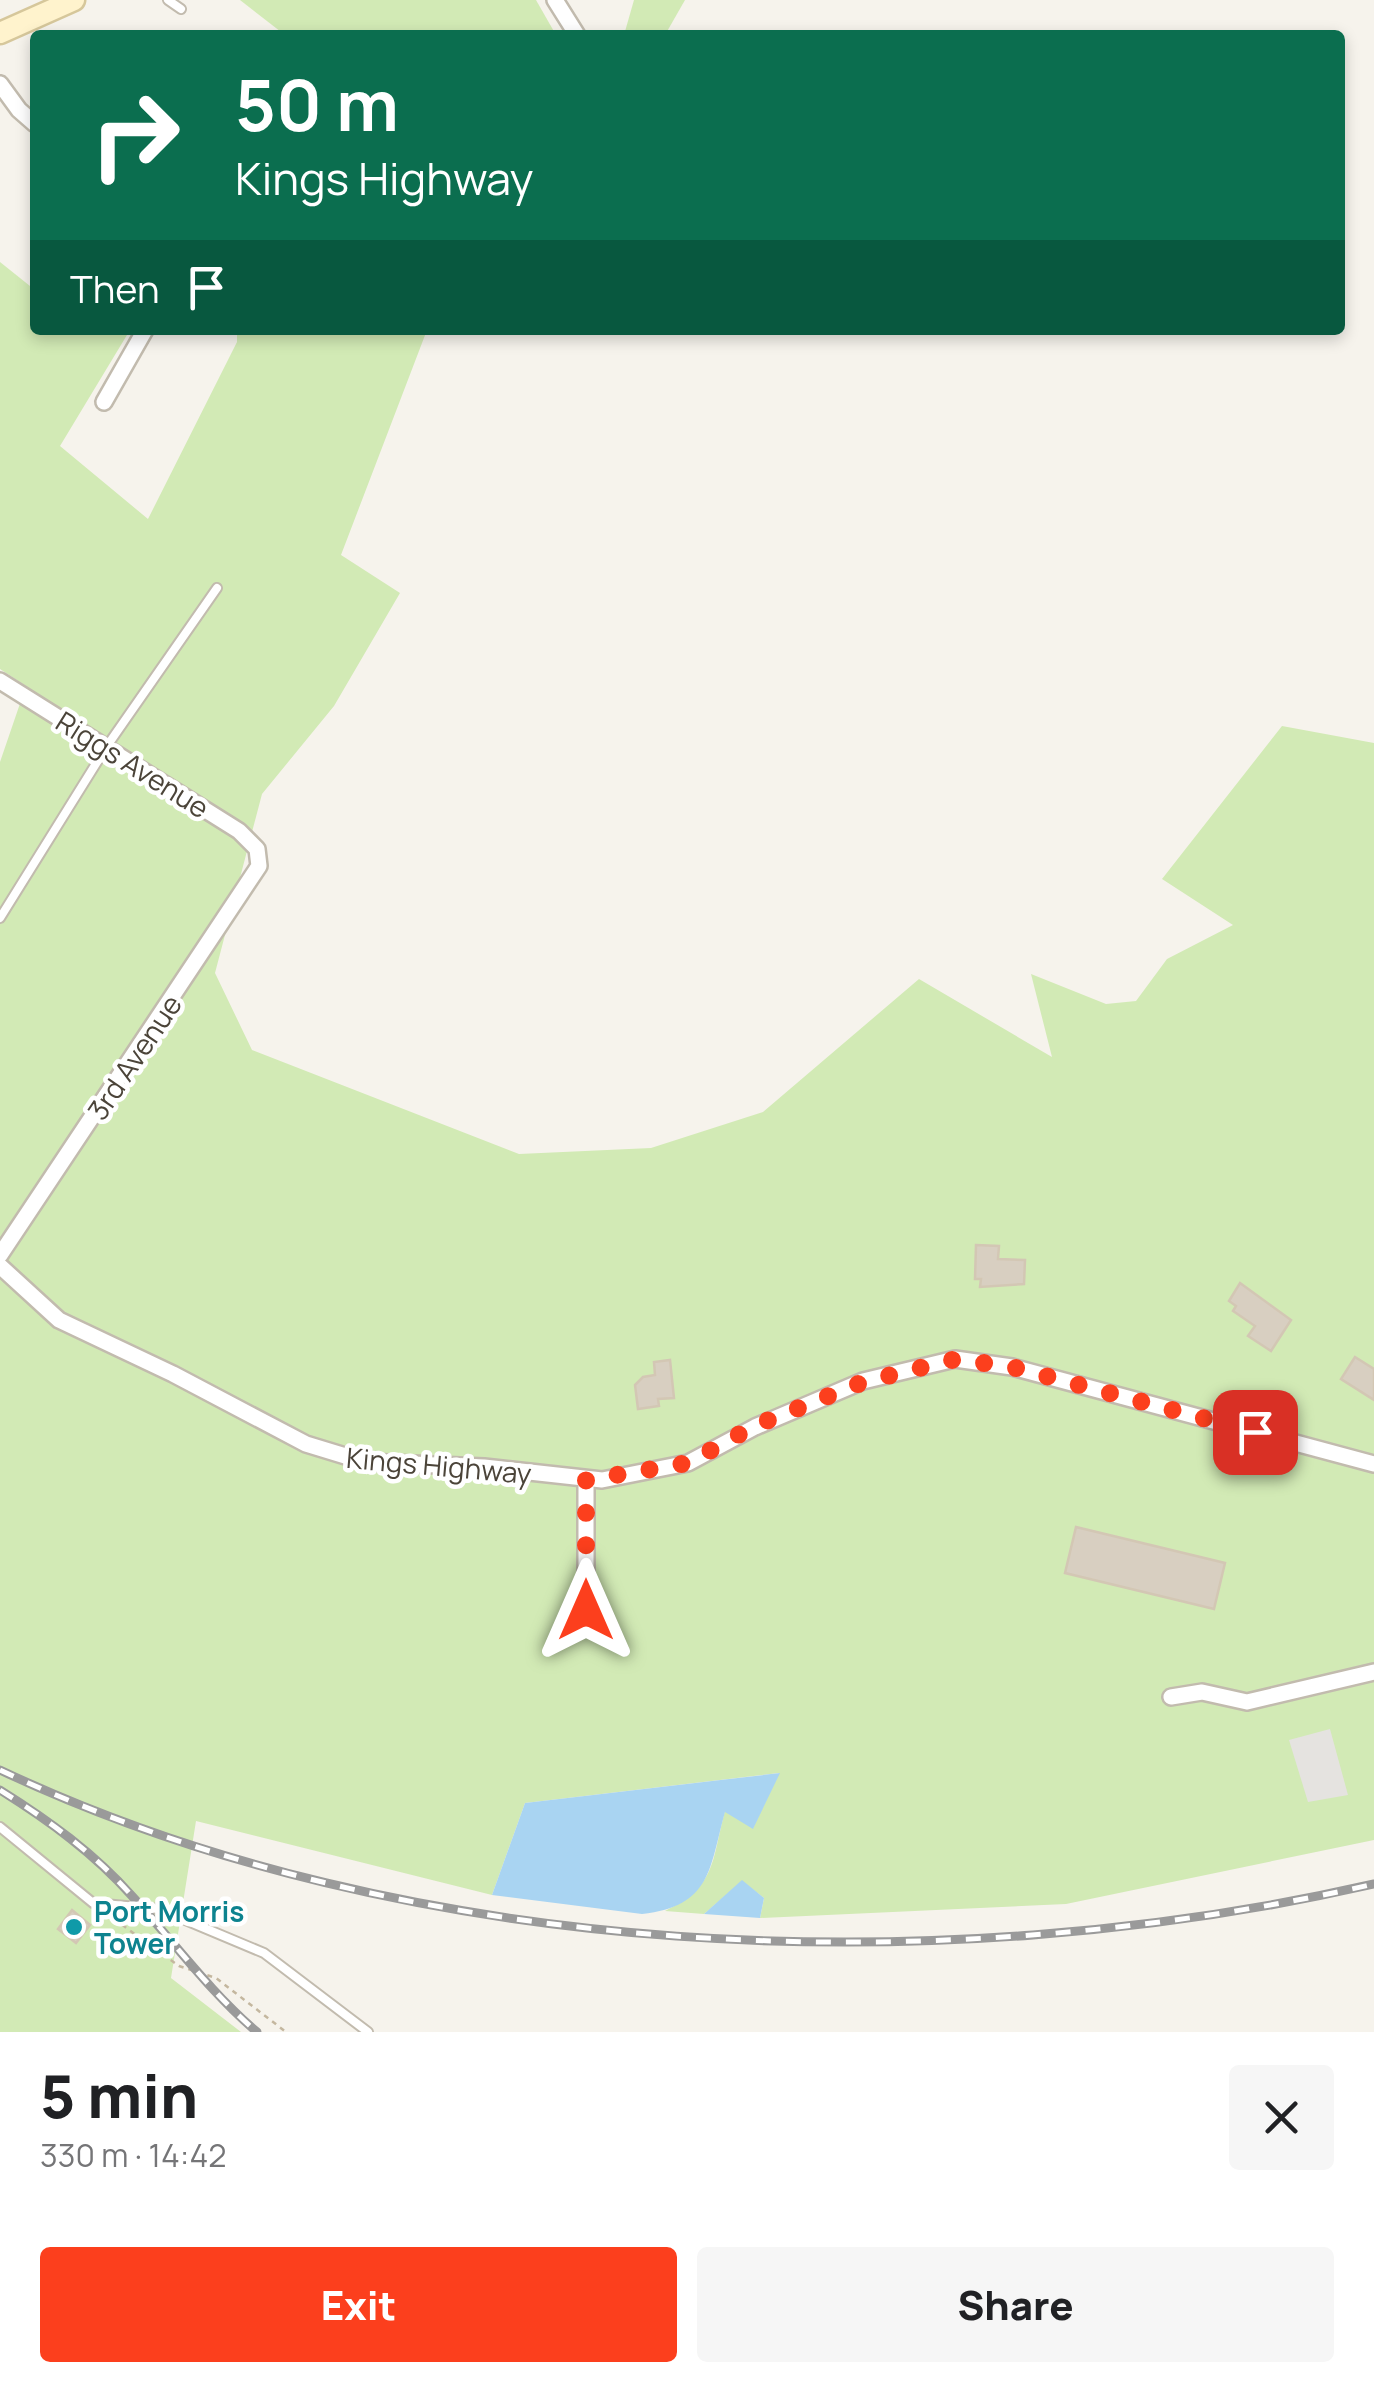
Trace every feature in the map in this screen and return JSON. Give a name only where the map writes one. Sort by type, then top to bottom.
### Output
[{"type":"main road","points":[[0,33],[74,0]]},
{"type":"street","points":[[554,0],[575,30]]},
{"type":"street","points":[[0,84],[30,120]]},
{"type":"street","points":[[104,402],[142,335]]},
{"type":"street","name":"Riggs Avenue","points":[[0,680],[239,831],[257,849],[258,856]]},
{"type":"street","name":"3rd Avenue","points":[[0,1255],[198,962],[259,866],[258,856]]},
{"type":"street","name":"Kings Highway","points":[[0,1266],[59,1320],[333,1455],[365,1462],[484,1467],[586,1480],[688,1463],[754,1426],[863,1382],[956,1359],[1012,1367],[1374,1464]]},
{"type":"street","points":[[586,1480],[586,1610]]},
{"type":"street","points":[[1171,1697],[1202,1692],[1247,1702],[1374,1672]]},
{"type":"lane","points":[[168,0],[182,9]]},
{"type":"lane","points":[[0,918],[107,746],[216,588]]},
{"type":"lane","points":[[0,1826],[93,1903],[159,1909],[264,1953],[368,2032]]},
{"type":"path","points":[[93,1903],[179,1966],[216,1978],[286,2032]]},
{"type":"green space","points":[[240,0],[536,0],[553,30],[279,30]]},
{"type":"green space","points":[[634,0],[685,0],[668,30],[625,30]]},
{"type":"green space","points":[[0,262],[30,286],[30,335],[127,335],[60,446],[148,519],[237,342],[237,335],[425,335],[341,555],[400,593],[334,706],[262,794],[215,973],[252,1050],[519,1154],[651,1148],[763,1112],[919,979],[1052,1057],[1031,974],[1106,1004],[1136,1001],[1167,959],[1233,925],[1162,879],[1282,726],[1374,743],[1374,1840],[1066,1904],[760,1918],[764,1898],[742,1881],[704,1914],[665,1911],[703,1882],[714,1859],[725,1811],[753,1828],[779,1773],[525,1803],[492,1895],[196,1821],[171,1978],[241,2032],[0,2032],[0,762],[26,686],[0,669]]},
{"type":"shaded area","points":[[1330,1729],[1348,1795],[1308,1802],[1289,1740]]},
{"type":"water","points":[[780,1773],[753,1829],[725,1812],[704,1881],[682,1903],[642,1914],[492,1895],[525,1803]]},
{"type":"water","points":[[742,1880],[764,1898],[760,1918],[704,1914]]},
{"type":"building","points":[[976,1245],[999,1246],[998,1259],[1025,1260],[1024,1284],[980,1287],[981,1279],[975,1279]]},
{"type":"building","points":[[1240,1283],[1291,1320],[1271,1351],[1248,1336],[1255,1326],[1233,1311],[1236,1306],[1229,1301]]},
{"type":"building","points":[[1355,1357],[1374,1369],[1374,1400],[1341,1379]]},
{"type":"building","points":[[670,1360],[674,1398],[658,1399],[659,1406],[638,1409],[635,1385],[643,1377],[655,1375],[654,1362]]},
{"type":"building","points":[[1076,1527],[1225,1563],[1214,1609],[1065,1573]]},
{"type":"building","name":"Port Morris Tower","points":[[72,1910],[90,1925],[76,1943],[58,1929]]},
{"type":"railway","points":[[0,1770],[158,1834],[325,1883],[499,1917],[676,1936],[855,1942],[1033,1935],[1207,1915],[1374,1884]]},
{"type":"railway","points":[[0,1790],[53,1825],[102,1866],[207,1983],[257,2032]]},
{"type":"place","name":"Port Morris Tower","points":[[74,1927]]},
{"type":"route","points":[[586,1610],[586,1480],[688,1463],[754,1426],[836,1392],[931,1363],[956,1359],[1012,1367],[1255,1432]]}]
